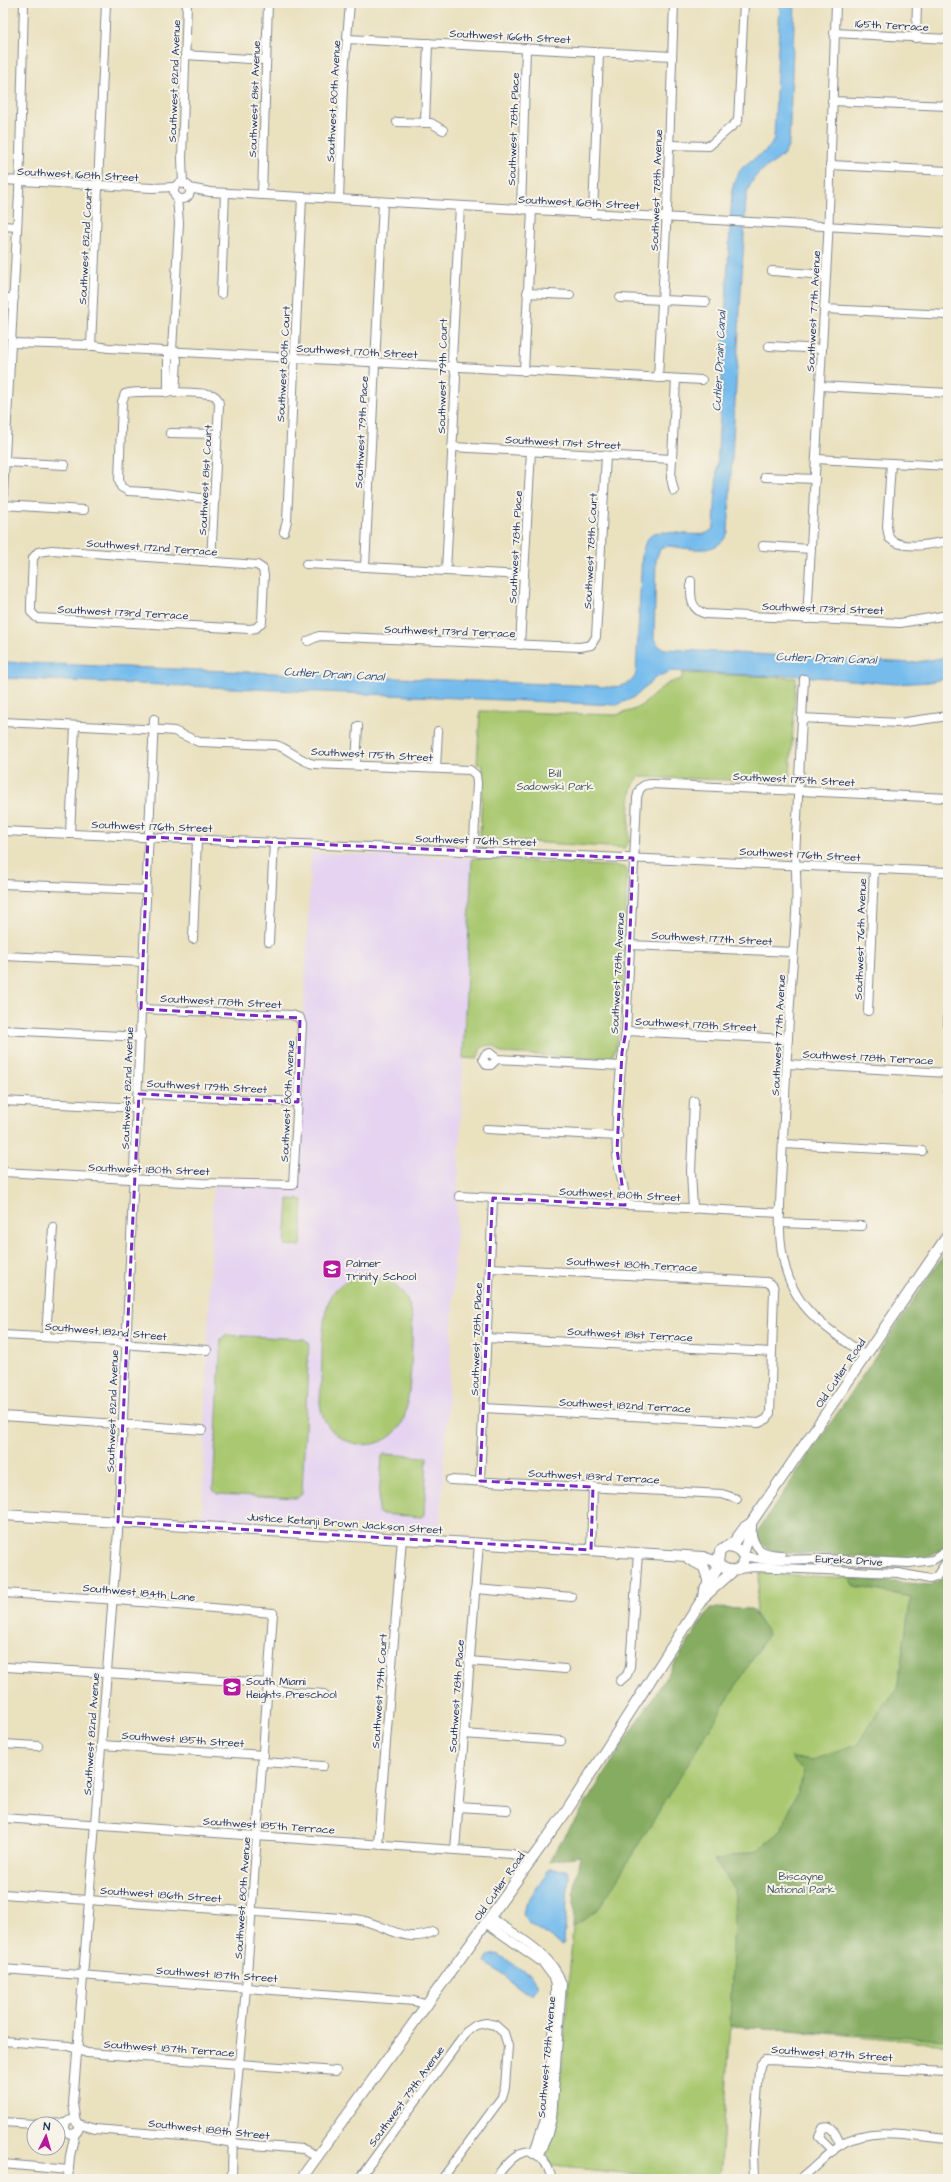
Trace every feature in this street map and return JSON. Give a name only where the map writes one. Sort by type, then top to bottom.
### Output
[{"type":"main road","name":"Old Cutler Road","points":[[743,1555],[751,1527],[948,1236]]},
{"type":"main road","name":"Justice Ketanji Brown Jackson Street","points":[[3,1515],[703,1557],[718,1562]]},
{"type":"main road","name":"Old Cutler Road","points":[[724,1548],[736,1540],[745,1527],[751,1527]]},
{"type":"main road","points":[[734,1547],[743,1555],[743,1562],[736,1570],[725,1569],[718,1562],[718,1554],[724,1548],[734,1547]]},
{"type":"main road","name":"Justice Ketanji Brown Jackson Street","points":[[686,1556],[724,1548]]},
{"type":"main road","points":[[686,1556],[704,1567],[709,1583]]},
{"type":"main road","name":"Old Cutler Road","points":[[703,1598],[704,1590],[716,1571],[718,1562]]},
{"type":"main road","name":"Old Cutler Road","points":[[301,2179],[489,1921],[593,1772],[703,1598],[736,1570]]},
{"type":"street","points":[[3,495],[19,181],[24,3]]},
{"type":"street","name":"Southwest 82nd Court","points":[[91,346],[106,3]]},
{"type":"street","name":"Southwest 82nd Avenue","points":[[171,393],[168,358],[172,351],[181,191],[187,3]]},
{"type":"street","name":"Southwest 81st Avenue","points":[[262,195],[268,3]]},
{"type":"street","name":"Southwest 80th Avenue","points":[[339,199],[350,3]]},
{"type":"street","name":"Southwest 78th Avenue","points":[[658,378],[674,3]]},
{"type":"street","points":[[669,145],[709,146],[735,125],[739,119],[744,3]]},
{"type":"street","name":"Southwest 77th Avenue","points":[[808,619],[826,274],[836,3]]},
{"type":"street","points":[[916,38],[917,3]]},
{"type":"street","name":"165th Terrace","points":[[834,33],[948,39]]},
{"type":"street","name":"Southwest 166th Street","points":[[347,38],[672,56]]},
{"type":"street","points":[[425,123],[428,43]]},
{"type":"street","name":"Southwest 78th Place","points":[[521,210],[526,48]]},
{"type":"street","points":[[593,214],[598,113],[599,53]]},
{"type":"street","points":[[185,55],[266,60]]},
{"type":"street","points":[[832,101],[948,106]]},
{"type":"street","points":[[397,122],[431,123],[444,130]]},
{"type":"street","points":[[830,165],[948,171]]},
{"type":"street","name":"Southwest 168th Street","points":[[3,180],[948,234]]},
{"type":"street","points":[[221,294],[225,193]]},
{"type":"street","name":"Southwest 80th Court","points":[[284,532],[286,521],[302,197]]},
{"type":"street","name":"Southwest 79th Place","points":[[365,567],[383,202]]},
{"type":"street","name":"Southwest 79th Court","points":[[446,571],[456,377],[452,359],[460,206]]},
{"type":"street","points":[[524,371],[532,210]]},
{"type":"street","points":[[3,226],[17,227]]},
{"type":"street","points":[[772,271],[826,274]]},
{"type":"street","points":[[527,293],[570,295]]},
{"type":"street","points":[[3,298],[14,298]]},
{"type":"street","points":[[620,298],[706,302]]},
{"type":"street","points":[[824,309],[948,315]]},
{"type":"street","name":"Southwest 170th Street","points":[[11,343],[91,346],[103,348],[294,359],[702,380]]},
{"type":"street","points":[[769,346],[822,349]]},
{"type":"street","points":[[674,491],[671,478],[676,379]]},
{"type":"street","points":[[820,386],[948,393]]},
{"type":"street","points":[[171,393],[134,391],[125,394],[122,399],[119,480],[121,487],[128,491],[163,493],[214,500]]},
{"type":"street","name":"Southwest 81st Court","points":[[171,393],[207,394],[217,398],[219,405],[211,562]]},
{"type":"street","points":[[170,432],[218,434]]},
{"type":"street","name":"Southwest 171st Street","points":[[452,447],[672,459]]},
{"type":"street","name":"Southwest 78th Place","points":[[520,645],[531,451]]},
{"type":"street","name":"Southwest 78th Court","points":[[591,645],[596,637],[606,456]]},
{"type":"street","points":[[816,459],[948,466]]},
{"type":"street","points":[[4,462],[65,465]]},
{"type":"street","points":[[891,463],[887,531],[889,538],[894,542],[911,544],[948,541]]},
{"type":"street","points":[[765,477],[815,479]]},
{"type":"street","points":[[3,505],[84,510]]},
{"type":"street","points":[[763,546],[811,549]]},
{"type":"street","name":"Southwest 172nd Terrace","points":[[34,616],[30,604],[33,558],[38,552],[52,550],[254,564],[263,569],[264,576],[262,619],[258,626]]},
{"type":"street","points":[[306,564],[524,575]]},
{"type":"street","name":"Southwest 173rd Street","points":[[691,581],[692,604],[697,610],[711,614],[900,622],[948,615]]},
{"type":"street","name":"Southwest 173rd Terrace","points":[[34,616],[45,620],[250,629],[258,626]]},
{"type":"street","name":"Southwest 173rd Terrace","points":[[308,641],[319,636],[580,647],[591,645]]},
{"type":"street","name":"Southwest 77th Avenue","points":[[804,680],[798,790],[793,952],[786,1064],[780,1240],[783,1261],[790,1283],[797,1296],[814,1318],[866,1357]]},
{"type":"street","points":[[802,718],[899,723],[948,716]]},
{"type":"street","name":"Southwest 82nd Avenue","points":[[68,2179],[70,2127],[118,1522],[139,1094],[142,962],[154,719]]},
{"type":"street","name":"Southwest 175th Street","points":[[3,722],[174,731],[199,742],[276,745],[308,762],[466,770],[475,773],[477,783],[474,841],[470,851]]},
{"type":"street","points":[[70,834],[75,726]]},
{"type":"street","points":[[356,765],[358,726]]},
{"type":"street","points":[[436,768],[438,730]]},
{"type":"street","name":"Southwest 175th Street","points":[[640,788],[644,785],[652,784],[948,798]]},
{"type":"street","name":"Southwest 78th Avenue","points":[[625,1205],[625,1190],[617,1156],[621,1066],[626,1031],[637,798],[640,788]]},
{"type":"street","name":"Southwest 176th Street","points":[[3,831],[948,872]]},
{"type":"street","points":[[193,939],[197,839]]},
{"type":"street","points":[[269,942],[274,842]]},
{"type":"street","name":"Southwest 76th Avenue","points":[[868,1011],[874,869]]},
{"type":"street","points":[[3,884],[145,890]]},
{"type":"street","name":"Southwest 177th Street","points":[[630,945],[793,952]]},
{"type":"street","points":[[3,956],[142,962]]},
{"type":"street","points":[[948,999],[948,1045]]},
{"type":"street","name":"Southwest 178th Street","points":[[141,1009],[292,1015],[300,1018]]},
{"type":"street","name":"Southwest 80th Avenue","points":[[293,1184],[302,1025],[300,1018]]},
{"type":"street","points":[[3,1030],[141,1037]]},
{"type":"street","name":"Southwest 178th Street","points":[[626,1031],[788,1039]]},
{"type":"street","points":[[497,1059],[621,1066]]},
{"type":"street","name":"Southwest 178th Terrace","points":[[786,1064],[948,1073]]},
{"type":"street","name":"Southwest 179th Street","points":[[139,1094],[298,1102]]},
{"type":"street","points":[[3,1101],[138,1108]]},
{"type":"street","points":[[693,1209],[691,1171],[694,1101]]},
{"type":"street","points":[[486,1129],[618,1136]]},
{"type":"street","points":[[783,1144],[922,1151]]},
{"type":"street","name":"Southwest 180th Street","points":[[3,1172],[134,1179],[293,1184]]},
{"type":"street","name":"Southwest 180th Street","points":[[459,1196],[780,1213]]},
{"type":"street","name":"Southwest 78th Place","points":[[480,1481],[493,1198]]},
{"type":"street","points":[[780,1223],[862,1226]]},
{"type":"street","points":[[46,1338],[53,1227]]},
{"type":"street","name":"Southwest 180th Terrace","points":[[490,1268],[764,1282],[773,1286],[772,1352]]},
{"type":"street","name":"Southwest 182nd Street","points":[[3,1335],[207,1350]]},
{"type":"street","name":"Southwest 181st Terrace","points":[[486,1338],[772,1352]]},
{"type":"street","name":"Southwest 182nd Terrace","points":[[484,1408],[755,1423],[765,1421],[770,1413],[772,1352]]},
{"type":"street","points":[[3,1416],[202,1430]]},
{"type":"street","name":"Southwest 183rd Terrace","points":[[450,1480],[722,1494],[737,1499]]},
{"type":"street","points":[[591,1550],[593,1487]]},
{"type":"street","points":[[751,1527],[756,1547],[765,1554],[823,1559]]},
{"type":"street","name":"Southwest 79th Court","points":[[378,1844],[402,1538]]},
{"type":"street","name":"Southwest 78th Place","points":[[455,1850],[479,1543]]},
{"type":"street","name":"Eureka Drive","points":[[743,1555],[768,1560],[823,1559],[908,1563],[935,1559],[948,1550]]},
{"type":"street","points":[[620,1682],[627,1675],[630,1667],[638,1553]]},
{"type":"street","points":[[935,1559],[942,1568]]},
{"type":"street","name":"Eureka Drive","points":[[736,1570],[754,1567],[890,1573],[930,1579],[936,1577],[948,1560]]},
{"type":"street","points":[[475,1589],[572,1597]]},
{"type":"street","name":"Southwest 184th Lane","points":[[3,1593],[273,1613]]},
{"type":"street","name":"Southwest 80th Avenue","points":[[233,2143],[252,1912],[273,1613]]},
{"type":"street","points":[[469,1661],[565,1669]]},
{"type":"street","points":[[6,1667],[107,1673],[268,1686],[324,1694]]},
{"type":"street","points":[[464,1734],[561,1741]]},
{"type":"street","points":[[3,1744],[38,1746]]},
{"type":"street","name":"Southwest 185th Street","points":[[101,1745],[263,1758],[323,1766]]},
{"type":"street","points":[[458,1807],[507,1810]]},
{"type":"street","name":"Southwest 185th Terrace","points":[[3,1818],[516,1854],[531,1861]]},
{"type":"street","name":"Southwest 186th Street","points":[[3,1894],[363,1920],[414,1938],[422,1937],[433,1932]]},
{"type":"street","name":"Southwest 78th Avenue","points":[[489,1921],[549,1960],[555,1967],[559,1985],[552,2118],[547,2137],[536,2155]]},
{"type":"street","name":"Southwest 187th Street","points":[[3,1969],[414,2001],[428,2006]]},
{"type":"street","name":"Southwest 79th Avenue","points":[[359,2179],[471,2027],[481,2023],[493,2024],[502,2030],[508,2040],[506,2086],[503,2096],[442,2179]]},
{"type":"street","name":"Southwest 187th Terrace","points":[[3,2041],[69,2046],[95,2054],[336,2071]]},
{"type":"street","name":"Southwest 187th Street","points":[[754,2179],[753,2153],[759,2067],[763,2061],[775,2059],[862,2068],[948,2072]]},
{"type":"street","points":[[3,2122],[26,2123]]},
{"type":"street","name":"Southwest 188th Street","points":[[70,2127],[195,2137],[233,2143],[303,2149],[318,2156]]},
{"type":"street","points":[[833,2151],[819,2137],[823,2128],[827,2127],[832,2129],[841,2145]]},
{"type":"street","points":[[800,2179],[841,2145],[857,2137],[875,2134],[948,2139]]},
{"type":"street","points":[[232,2179],[233,2143]]},
{"type":"street","points":[[494,2179],[506,2163],[515,2155],[522,2153],[536,2155],[546,2165],[552,2179]]},
{"type":"street","points":[[3,2164],[69,2170]]},
{"type":"highlighted area","points":[[148,837],[633,858],[626,1032],[622,1052],[617,1150],[625,1205],[493,1198],[492,1207],[480,1481],[593,1487],[591,1550],[118,1522],[139,1094],[298,1102],[300,1018],[141,1009]]},
{"type":"shaded area","name":"Palmer Trinity School","points":[[311,853],[472,858],[451,1349],[440,1529],[202,1517],[213,1186],[296,1188]]},
{"type":"green space","name":"Bill Sadowski Park","points":[[682,673],[796,678],[790,777],[786,782],[640,777],[636,781],[633,788],[630,807],[629,843],[624,848],[480,839],[483,765],[477,764],[480,711],[616,715],[642,705],[670,682],[682,679]]},
{"type":"green space","points":[[472,858],[625,867],[627,870],[622,1001],[615,1048],[610,1059],[501,1053],[495,1046],[488,1045],[481,1048],[477,1059],[463,1058]]},
{"type":"green space","points":[[288,1199],[303,1200],[301,1246],[285,1245]]},
{"type":"green space","points":[[948,1249],[948,1544],[939,1552],[930,1556],[908,1560],[779,1552],[766,1547],[758,1538],[759,1529]]},
{"type":"green space","points":[[372,1276],[392,1283],[405,1297],[411,1310],[412,1351],[407,1404],[401,1425],[390,1436],[378,1443],[365,1445],[352,1443],[339,1437],[330,1428],[323,1416],[320,1401],[322,1348],[326,1310],[330,1298],[336,1289],[345,1282],[356,1277]]},
{"type":"green space","points":[[225,1335],[305,1339],[309,1343],[302,1494],[297,1498],[217,1494],[213,1489],[221,1339]]},
{"type":"green space","points":[[384,1454],[427,1457],[424,1515],[421,1517],[380,1514],[378,1512],[382,1456]]},
{"type":"green space","name":"Biscayne National Park","points":[[760,1573],[849,1578],[854,1586],[912,1597],[910,1607],[948,1599],[948,2044],[731,2025],[720,2179],[686,2179],[552,2166],[546,2155],[557,2129],[573,1928],[584,1919],[768,1634],[755,1614]]},
{"type":"green space","points":[[948,1574],[948,1953],[946,1973],[948,1980],[948,2039],[730,2026],[735,1889],[714,1860],[758,1850],[781,1831],[805,1772],[790,1757],[811,1761],[858,1744],[877,1713],[897,1689],[911,1597],[854,1586],[849,1578],[931,1585]]},
{"type":"green space","points":[[710,1608],[751,1609],[768,1634],[600,1907],[573,1928],[575,1881],[580,1856],[549,1861]]},
{"type":"water","points":[[780,3],[795,3],[789,142],[781,157],[755,177],[750,185],[746,198],[728,532],[724,540],[718,545],[710,548],[693,549],[668,546],[660,549],[656,559],[654,639],[660,647],[665,649],[911,663],[948,657],[948,678],[929,682],[895,684],[792,675],[772,676],[671,671],[655,678],[635,697],[617,705],[3,678],[3,662],[607,687],[624,685],[633,679],[636,674],[642,553],[646,541],[653,533],[666,532],[704,534],[710,531],[714,526],[732,191],[735,179],[740,171],[770,147],[774,139]]},
{"type":"water","points":[[550,1869],[566,1870],[569,1874],[564,1942],[562,1945],[528,1923],[523,1914],[525,1905]]},
{"type":"water","points":[[498,1954],[531,1976],[537,1985],[532,1994],[524,1991],[485,1962],[488,1956]]},
{"type":"place","name":"Palmer Trinity School","points":[[332,1269]]},
{"type":"place","name":"South Miami Heights Preschool","points":[[232,1687]]},
{"type":"water label","name":"Cutler Drain Canal","points":[[719,361]]},
{"type":"water label","name":"Cutler Drain Canal","points":[[826,658]]},
{"type":"water label","name":"Cutler Drain Canal","points":[[334,674]]}]
